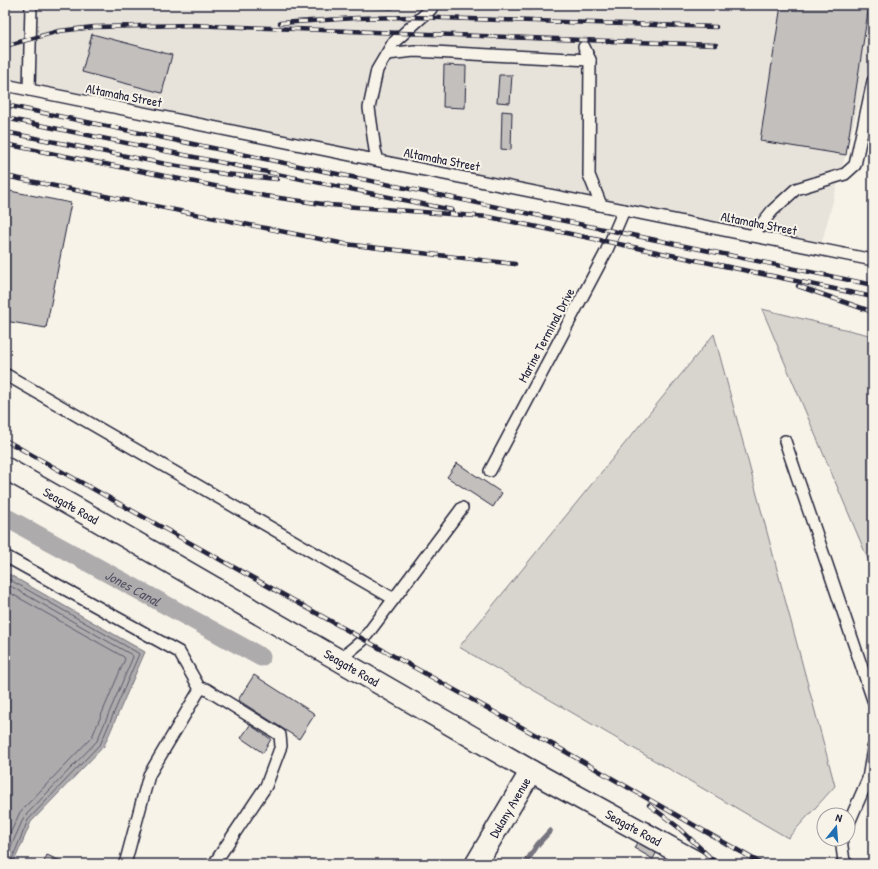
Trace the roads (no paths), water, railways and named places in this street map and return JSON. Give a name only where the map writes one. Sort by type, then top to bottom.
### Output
[{"type":"street","name":"Seagate Road","points":[[5,468],[532,771],[700,864]]},
{"type":"street","name":"Dulany Avenue","points":[[476,864],[532,771]]},
{"type":"lane","points":[[29,90],[31,5]]},
{"type":"lane","points":[[378,160],[375,150],[369,108],[377,70],[393,43],[431,9],[431,5]]},
{"type":"lane","points":[[584,47],[590,60],[589,175],[601,205]]},
{"type":"lane","points":[[387,54],[414,51],[590,60]]},
{"type":"lane","points":[[752,236],[772,211],[796,189],[845,174],[855,165],[873,81]]},
{"type":"lane","name":"Altamaha Street","points":[[5,86],[873,260]]},
{"type":"lane","name":"Marine Terminal Drive","points":[[490,471],[606,252],[624,210]]},
{"type":"lane","points":[[5,374],[394,599]]},
{"type":"lane","points":[[785,441],[873,700]]},
{"type":"lane","points":[[339,660],[363,640],[462,508]]},
{"type":"lane","points":[[5,556],[179,652],[200,689]]},
{"type":"lane","points":[[125,864],[149,775],[200,689]]},
{"type":"lane","points":[[200,689],[206,689],[280,735],[281,746],[266,786],[214,864]]},
{"type":"lane","points":[[856,807],[868,780],[873,748]]},
{"type":"lane","points":[[842,847],[844,862],[848,864]]},
{"type":"water","points":[[5,572],[145,652],[104,746],[31,822],[13,864],[5,864]]},
{"type":"waterway","name":"Jones Canal","points":[[5,517],[261,657]]},
{"type":"waterway","points":[[525,864],[538,844],[550,831]]},
{"type":"railway","points":[[360,5],[392,7]]},
{"type":"railway","points":[[280,23],[356,18],[411,17],[716,27]]},
{"type":"railway","points":[[5,46],[59,31],[94,27],[191,25],[716,45]]},
{"type":"railway","points":[[5,105],[873,285]]},
{"type":"railway","points":[[5,118],[452,210]]},
{"type":"railway","points":[[5,132],[166,164],[224,174],[277,179]]},
{"type":"railway","points":[[5,144],[265,196],[330,205],[489,217],[873,297]]},
{"type":"railway","points":[[5,176],[345,244],[515,264]]},
{"type":"railway","points":[[798,286],[873,312]]},
{"type":"railway","points":[[5,440],[559,748],[762,864]]},
{"type":"railway","points":[[649,805],[678,827],[717,864]]}]
